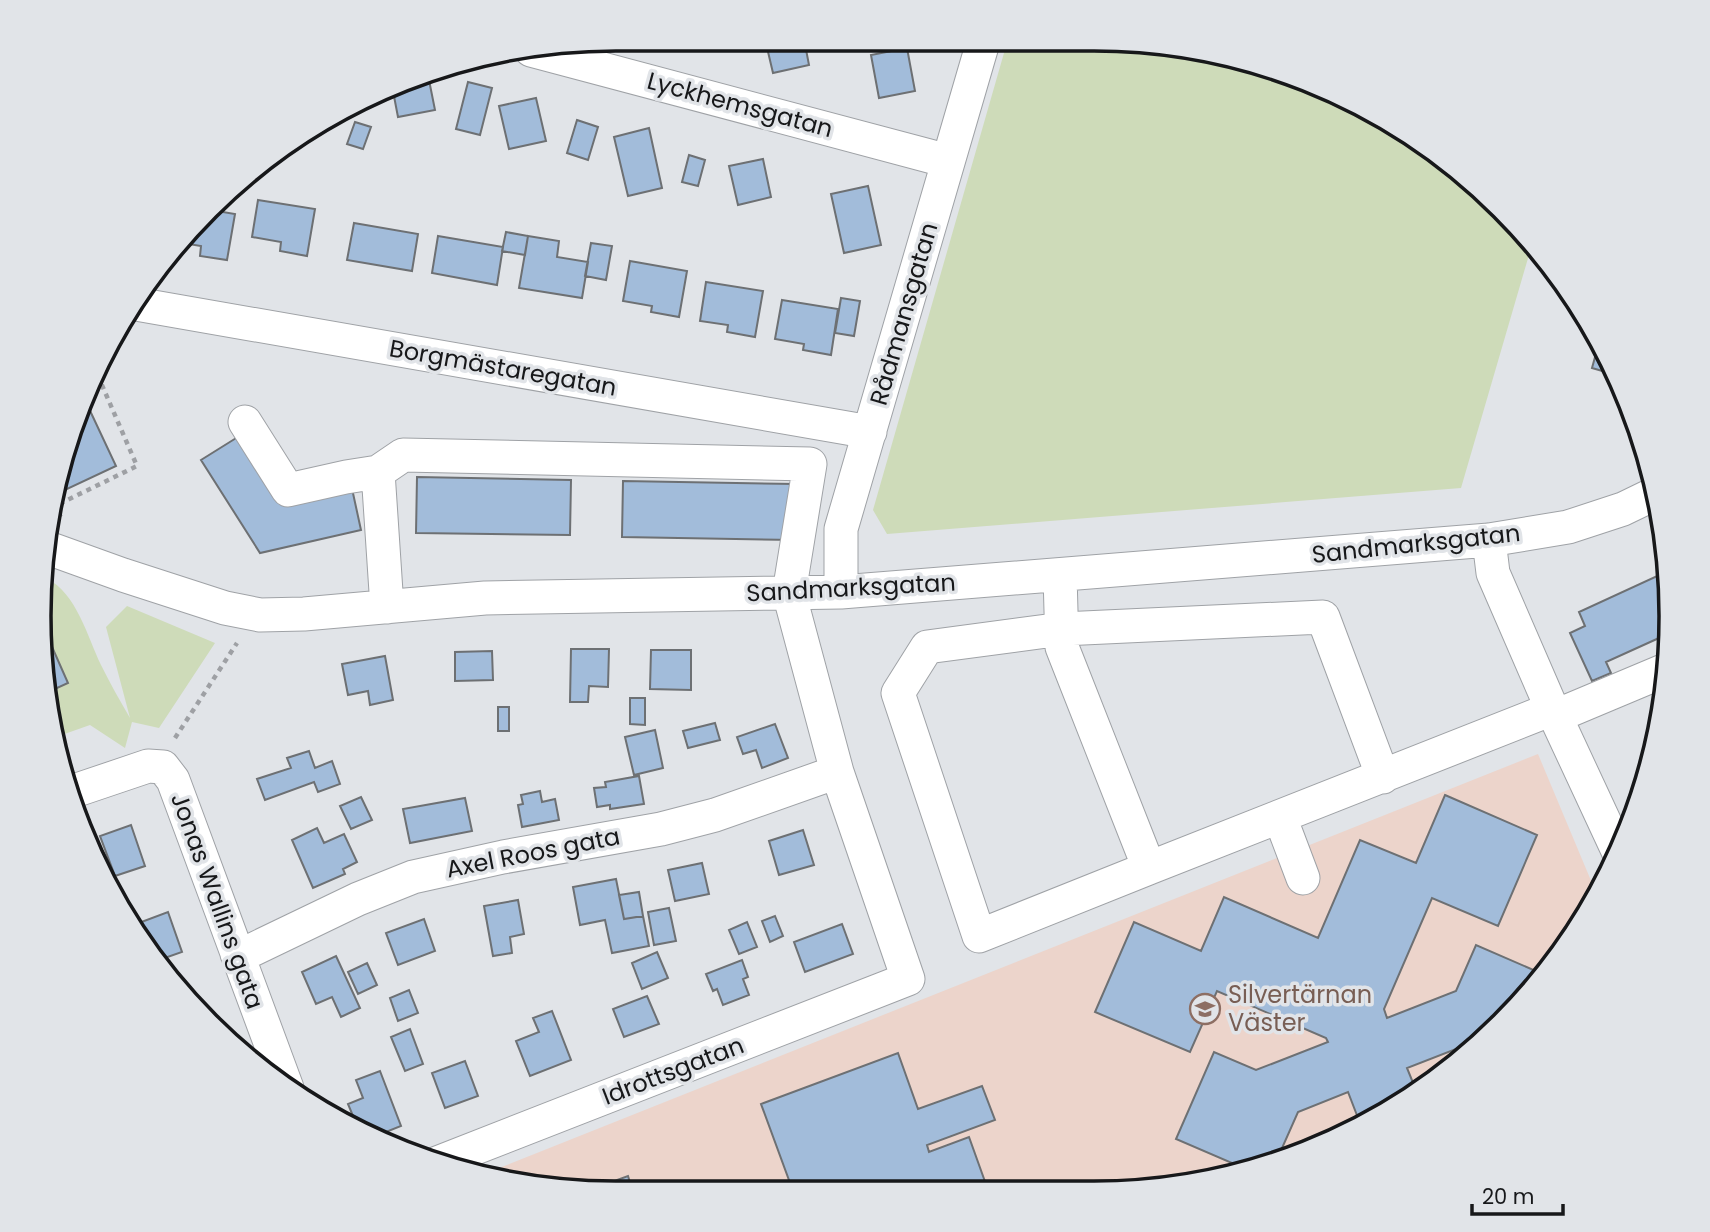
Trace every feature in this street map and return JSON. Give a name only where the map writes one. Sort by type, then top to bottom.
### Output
[{"type":"street","name":"Rådmansgatan","points":[[841,592],[841,529],[980,51]]},
{"type":"street","name":"Lyckhemsgatan","points":[[550,55],[948,161]]},
{"type":"street","name":"Borgmästaregatan","points":[[144,305],[870,432]]},
{"type":"street","points":[[245,422],[288,490],[378,472],[403,455],[810,464],[789,593],[836,772]]},
{"type":"street","points":[[378,472],[387,607]]},
{"type":"street","name":"Sandmarksgatan","points":[[57,535],[123,575],[225,608],[260,615],[304,614],[485,598],[841,592],[1489,540],[1568,527],[1646,498]]},
{"type":"street","points":[[1489,540],[1493,573],[1613,839]]},
{"type":"street","points":[[1060,575],[1062,647],[1149,868]]},
{"type":"street","points":[[1383,777],[1323,617],[1062,629],[927,647],[898,693],[979,936],[1383,777],[1656,674]]},
{"type":"street","name":"Jonas Wallins gata","points":[[78,790],[148,766],[163,766],[173,780],[280,1070]]},
{"type":"street","name":"Axel Roos gata","points":[[237,954],[252,950],[358,899],[413,877],[503,857],[661,829],[715,815],[836,772]]},
{"type":"street","name":"Idrottsgatan","points":[[453,1157],[908,979],[836,772]]},
{"type":"street","points":[[1280,817],[1303,878]]},
{"type":"path","points":[[63,502],[137,466],[101,384]]},
{"type":"path","points":[[169,748],[243,634]]},
{"type":"shaded area","name":"Silvertärnan Väster","points":[[1538,754],[1592,883],[1564,930],[1519,989],[1467,1041],[1438,1064],[1377,1106],[1344,1123],[1276,1151],[1240,1162],[1168,1176],[1094,1181],[616,1181],[579,1180],[498,1168]]},
{"type":"green space","points":[[1005,51],[1131,52],[1168,56],[1240,70],[1310,94],[1377,126],[1438,168],[1494,216],[1529,255],[1461,488],[887,534],[873,510]]},
{"type":"green space","points":[[52,582],[66,594],[73,605],[130,718],[106,627],[127,606],[215,643],[159,728],[132,722],[125,748],[90,725],[64,734],[56,689],[68,683],[52,646]]},
{"type":"building","points":[[768,51],[806,51],[809,65],[773,73]]},
{"type":"building","points":[[908,51],[915,91],[879,98],[871,55]]},
{"type":"building","points":[[468,82],[492,88],[480,135],[456,129]]},
{"type":"building","points":[[430,83],[435,110],[398,117],[394,97]]},
{"type":"building","points":[[536,98],[546,141],[509,149],[499,106]]},
{"type":"building","points":[[577,120],[598,127],[588,160],[567,153]]},
{"type":"building","points":[[355,122],[371,127],[363,149],[347,144]]},
{"type":"building","points":[[649,128],[662,188],[628,196],[614,137]]},
{"type":"building","points":[[689,155],[705,160],[698,186],[682,182]]},
{"type":"building","points":[[763,159],[771,197],[738,205],[729,166]]},
{"type":"building","points":[[868,186],[881,245],[844,253],[831,194]]},
{"type":"building","points":[[258,200],[315,209],[307,256],[280,251],[281,242],[252,237]]},
{"type":"building","points":[[221,212],[235,214],[227,260],[200,256],[201,246],[190,244],[216,216]]},
{"type":"building","points":[[354,223],[418,234],[412,271],[347,260]]},
{"type":"building","points":[[506,232],[528,236],[525,255],[502,251]]},
{"type":"building","points":[[438,236],[503,247],[497,285],[432,273]]},
{"type":"building","points":[[528,236],[559,241],[557,257],[588,262],[582,298],[519,288]]},
{"type":"building","points":[[591,243],[612,246],[606,280],[585,276]]},
{"type":"building","points":[[630,261],[687,271],[679,317],[651,312],[652,306],[623,301]]},
{"type":"building","points":[[706,282],[763,291],[755,337],[727,332],[728,325],[700,321]]},
{"type":"building","points":[[841,298],[860,301],[854,336],[835,333]]},
{"type":"building","points":[[782,300],[838,309],[831,355],[803,350],[804,344],[775,339]]},
{"type":"building","points":[[1595,355],[1603,371],[1592,368]]},
{"type":"building","points":[[90,411],[116,466],[66,490]]},
{"type":"building","points":[[241,435],[282,499],[351,484],[361,530],[260,553],[201,460]]},
{"type":"building","points":[[417,477],[571,480],[570,535],[416,533]]},
{"type":"building","points":[[623,481],[796,484],[795,540],[622,537]]},
{"type":"building","points":[[1658,576],[1658,638],[1606,662],[1611,673],[1592,681],[1570,633],[1585,626],[1579,612]]},
{"type":"building","points":[[52,646],[68,683],[56,689]]},
{"type":"building","points":[[571,649],[609,649],[608,687],[589,686],[588,702],[570,702]]},
{"type":"building","points":[[651,650],[691,650],[691,690],[650,689]]},
{"type":"building","points":[[492,651],[493,680],[455,681],[455,652]]},
{"type":"building","points":[[385,656],[393,700],[370,705],[368,691],[348,695],[342,664]]},
{"type":"building","points":[[630,698],[645,698],[645,725],[630,724]]},
{"type":"building","points":[[498,707],[509,707],[509,731],[498,731]]},
{"type":"building","points":[[715,723],[720,740],[688,748],[683,731]]},
{"type":"building","points":[[775,724],[788,758],[762,768],[756,750],[743,754],[737,737]]},
{"type":"building","points":[[655,730],[663,768],[634,775],[625,737]]},
{"type":"building","points":[[309,751],[315,768],[332,761],[340,784],[318,792],[314,782],[265,800],[257,779],[291,768],[287,758]]},
{"type":"building","points":[[639,776],[644,804],[610,809],[610,805],[597,807],[594,788],[606,787],[605,782]]},
{"type":"building","points":[[540,791],[542,802],[555,799],[559,820],[522,827],[518,805],[523,804],[521,795]]},
{"type":"building","points":[[1445,795],[1537,835],[1498,926],[1432,898],[1384,1009],[1387,1018],[1456,991],[1476,945],[1534,970],[1519,989],[1458,1048],[1407,1068],[1413,1082],[1357,1116],[1348,1092],[1298,1112],[1282,1149],[1233,1164],[1176,1139],[1214,1052],[1256,1070],[1328,1042],[1326,1038],[1217,991],[1190,1052],[1095,1012],[1134,922],[1201,951],[1224,897],[1318,938],[1360,840],[1416,863]]},
{"type":"building","points":[[361,797],[372,820],[351,829],[340,806]]},
{"type":"building","points":[[465,798],[472,831],[410,843],[403,809]]},
{"type":"building","points":[[131,825],[145,866],[115,876],[100,836]]},
{"type":"building","points":[[317,828],[324,843],[344,834],[357,862],[343,869],[345,874],[313,888],[292,840]]},
{"type":"building","points":[[803,830],[814,865],[779,875],[769,841]]},
{"type":"building","points":[[702,863],[709,894],[675,901],[668,870]]},
{"type":"building","points":[[616,879],[624,919],[643,916],[649,946],[612,953],[605,920],[580,925],[573,887]]},
{"type":"building","points":[[639,892],[643,916],[624,919],[619,895]]},
{"type":"building","points":[[518,900],[524,934],[510,937],[512,953],[493,956],[484,906]]},
{"type":"building","points":[[669,908],[676,941],[654,945],[648,912]]},
{"type":"building","points":[[168,912],[182,952],[166,958],[141,922]]},
{"type":"building","points":[[775,916],[783,936],[770,942],[762,921]]},
{"type":"building","points":[[424,919],[435,951],[398,965],[386,933]]},
{"type":"building","points":[[747,922],[757,947],[739,954],[729,930]]},
{"type":"building","points":[[842,924],[853,954],[805,972],[794,942]]},
{"type":"building","points":[[657,952],[668,978],[642,989],[632,963]]},
{"type":"building","points":[[336,956],[360,1008],[341,1017],[332,997],[316,1004],[302,972]]},
{"type":"building","points":[[742,960],[748,977],[743,979],[749,995],[723,1005],[717,989],[713,991],[706,974]]},
{"type":"building","points":[[367,963],[377,985],[358,994],[348,972]]},
{"type":"building","points":[[409,990],[418,1013],[398,1021],[390,998]]},
{"type":"building","points":[[647,996],[659,1024],[624,1037],[613,1009]]},
{"type":"building","points":[[552,1011],[571,1060],[530,1076],[516,1041],[539,1032],[533,1018]]},
{"type":"building","points":[[410,1029],[423,1064],[405,1071],[391,1037]]},
{"type":"building","points":[[898,1053],[918,1109],[982,1086],[995,1120],[927,1145],[929,1152],[969,1137],[985,1181],[789,1181],[761,1104]]},
{"type":"building","points":[[465,1061],[478,1096],[445,1108],[432,1073]]},
{"type":"building","points":[[380,1071],[401,1126],[386,1132],[353,1116],[348,1104],[363,1098],[356,1080]]},
{"type":"building","points":[[628,1176],[630,1181],[616,1181]]},
{"type":"place","name":"Silvertärnan Väster","points":[[1205,1009]]}]
